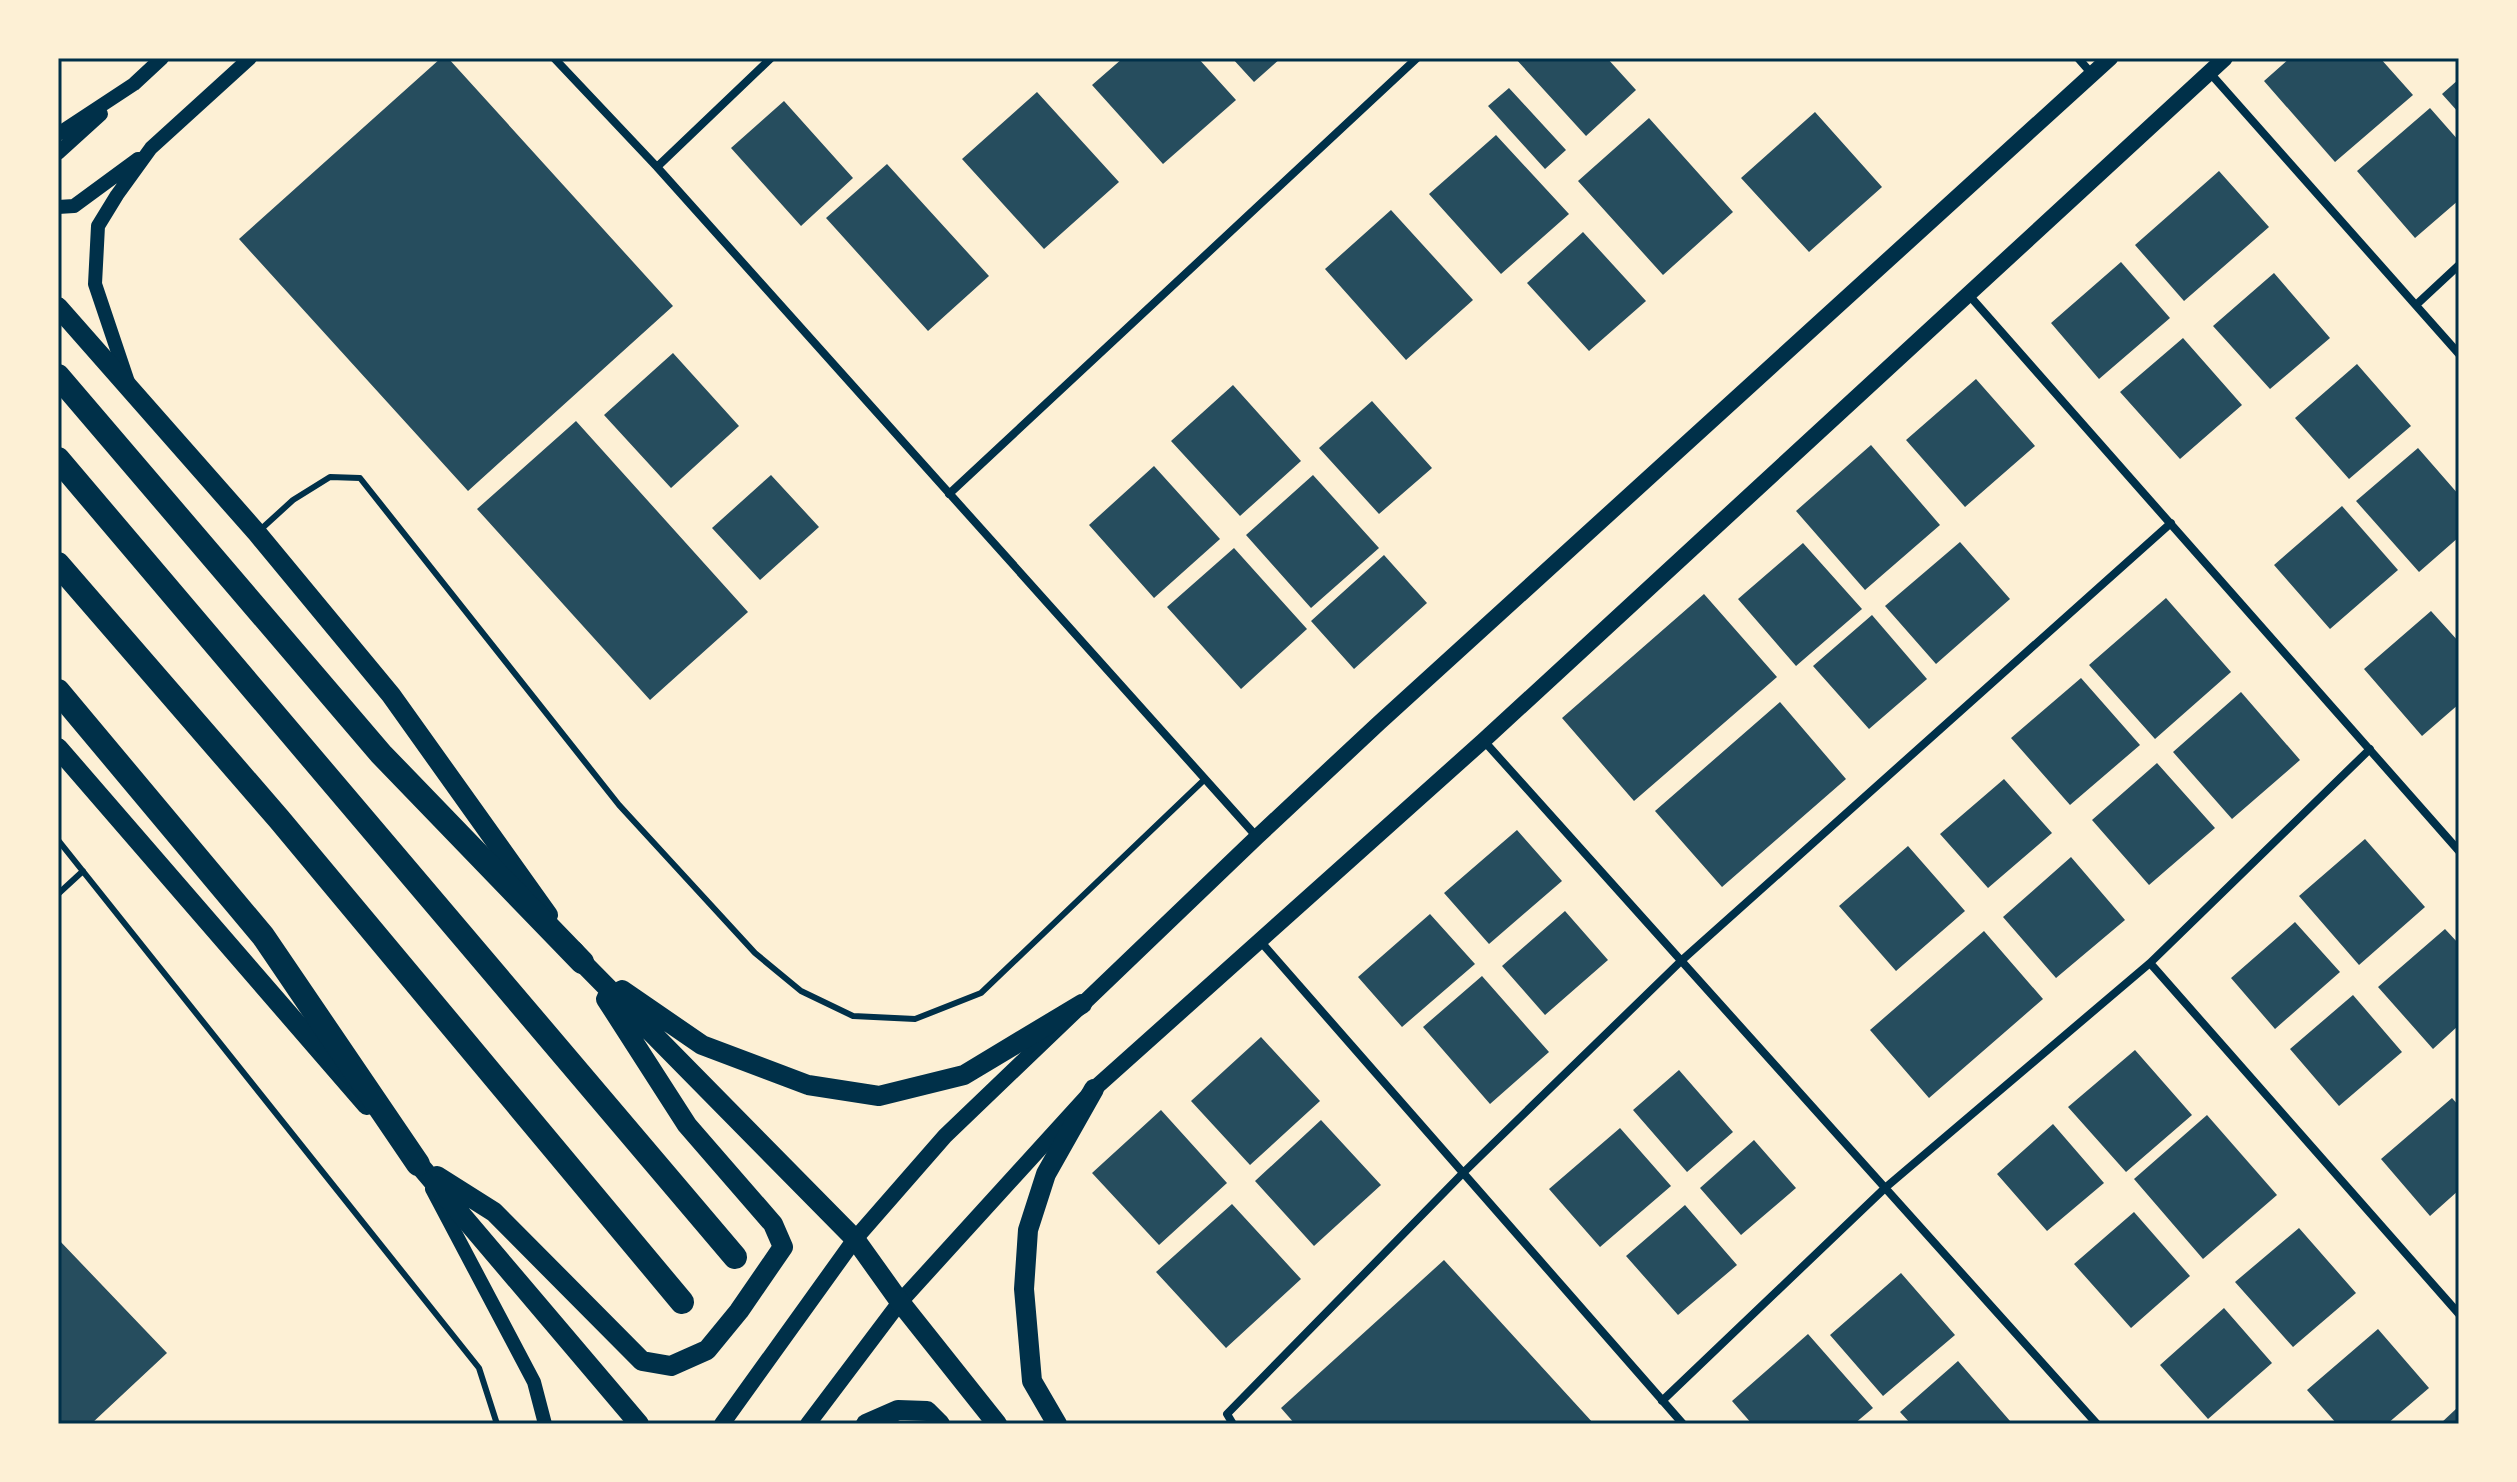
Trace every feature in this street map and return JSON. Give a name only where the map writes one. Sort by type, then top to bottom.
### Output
[{"type":"highway","points":[[58,376],[381,754],[582,962]]},
{"type":"highway","points":[[58,459],[735,1257]]},
{"type":"highway","points":[[58,564],[279,819],[682,1302]]},
{"type":"highway","points":[[58,691],[263,936],[418,1164]]},
{"type":"main road","points":[[722,1424],[855,1239],[945,1136],[1379,723],[2110,58]]},
{"type":"main road","points":[[808,1424],[900,1302],[1094,1089],[1483,741],[2225,58]]},
{"type":"main road","points":[[58,307],[257,533],[391,695],[582,962],[687,1125],[773,1224],[783,1247],[739,1311],[707,1350],[671,1366],[642,1361],[494,1212],[418,1164]]},
{"type":"main road","points":[[58,748],[639,1424]]},
{"type":"main road","points":[[582,962],[702,1045],[808,1085],[879,1096],[964,1075],[1082,1004]]},
{"type":"main road","points":[[582,962],[855,1239],[900,1302],[997,1424]]},
{"type":"main road","points":[[1057,1424],[1032,1381],[1024,1289],[1028,1230],[1046,1174],[1094,1089]]},
{"type":"main road","points":[[866,1424],[898,1410],[927,1411],[940,1424]]},
{"type":"street","points":[[58,153],[162,58]]},
{"type":"street","points":[[58,207],[74,206],[151,148],[250,58]]},
{"type":"street","points":[[554,58],[657,167],[1257,837]]},
{"type":"street","points":[[657,167],[771,58]]},
{"type":"street","points":[[949,494],[1417,58]]},
{"type":"street","points":[[2078,58],[2092,74]]},
{"type":"street","points":[[2209,72],[2459,354]]},
{"type":"street","points":[[59,133],[134,84]]},
{"type":"street","points":[[131,390],[95,284],[98,226],[151,148]]},
{"type":"street","points":[[2416,305],[2459,265]]},
{"type":"street","points":[[1968,294],[2459,851]]},
{"type":"street","points":[[1233,1424],[1227,1414],[1463,1173],[1681,961],[2171,523]]},
{"type":"street","points":[[1483,741],[2097,1424]]},
{"type":"street","points":[[1662,1401],[1885,1188],[2150,963],[2370,749]]},
{"type":"street","points":[[1261,942],[1683,1424]]},
{"type":"street","points":[[2150,963],[2459,1314]]},
{"type":"street","points":[[418,1164],[534,1382],[545,1424]]},
{"type":"lane","points":[[257,533],[293,500],[330,477],[360,478],[619,805],[745,942],[801,991],[853,1016],[915,1019],[981,993],[1205,779]]},
{"type":"lane","points":[[58,840],[479,1368],[497,1424]]},
{"type":"lane","points":[[58,894],[83,871]]},
{"type":"building","points":[[441,58],[448,58],[673,306],[468,491],[239,239]]},
{"type":"building","points":[[1123,58],[1198,58],[1236,100],[1163,164],[1092,85]]},
{"type":"building","points":[[1232,58],[1281,58],[1254,82]]},
{"type":"building","points":[[1515,58],[1607,58],[1636,90],[1586,136]]},
{"type":"building","points":[[2290,58],[2380,58],[2413,95],[2335,162],[2264,81]]},
{"type":"building","points":[[2459,79],[2459,113],[2442,94]]},
{"type":"building","points":[[1509,88],[1566,150],[1545,169],[1488,106]]},
{"type":"building","points":[[1037,92],[1119,182],[1044,249],[962,159]]},
{"type":"building","points":[[784,101],[853,178],[801,226],[731,148]]},
{"type":"building","points":[[2430,108],[2459,141],[2459,200],[2415,238],[2357,171]]},
{"type":"building","points":[[1815,112],[1882,187],[1809,252],[1741,178]]},
{"type":"building","points":[[1649,118],[1733,212],[1663,275],[1578,181]]},
{"type":"building","points":[[1496,135],[1569,214],[1501,274],[1429,194]]},
{"type":"building","points":[[887,164],[989,276],[928,331],[826,218]]},
{"type":"building","points":[[2219,171],[2269,227],[2184,301],[2135,245]]},
{"type":"building","points":[[1391,210],[1473,300],[1406,360],[1325,269]]},
{"type":"building","points":[[1583,232],[1646,301],[1589,351],[1527,283]]},
{"type":"building","points":[[2121,262],[2170,318],[2099,379],[2051,323]]},
{"type":"building","points":[[2274,273],[2330,338],[2270,389],[2213,326]]},
{"type":"building","points":[[2183,338],[2242,405],[2180,459],[2120,392]]},
{"type":"building","points":[[673,353],[739,426],[671,488],[604,415]]},
{"type":"building","points":[[2357,364],[2411,426],[2349,479],[2295,418]]},
{"type":"building","points":[[1976,379],[2035,446],[1965,507],[1906,440]]},
{"type":"building","points":[[1233,385],[1301,461],[1240,516],[1171,441]]},
{"type":"building","points":[[1372,401],[1432,468],[1379,514],[1319,448]]},
{"type":"building","points":[[576,421],[748,612],[650,700],[477,509]]},
{"type":"building","points":[[1871,445],[1940,525],[1865,590],[1796,511]]},
{"type":"building","points":[[2418,448],[2459,495],[2459,537],[2419,572],[2356,501]]},
{"type":"building","points":[[1154,466],[1220,539],[1154,598],[1089,525]]},
{"type":"building","points":[[771,475],[819,527],[760,580],[712,528]]},
{"type":"building","points":[[1313,475],[1379,548],[1311,608],[1246,535]]},
{"type":"building","points":[[2342,506],[2398,570],[2330,629],[2274,565]]},
{"type":"building","points":[[1960,542],[2010,599],[1936,664],[1885,606]]},
{"type":"building","points":[[1803,543],[1862,609],[1796,666],[1738,599]]},
{"type":"building","points":[[1234,548],[1307,629],[1241,689],[1167,607]]},
{"type":"building","points":[[1384,555],[1427,603],[1354,669],[1311,621]]},
{"type":"building","points":[[1704,594],[1777,677],[1634,801],[1562,718]]},
{"type":"building","points":[[2166,598],[2231,672],[2155,739],[2089,665]]},
{"type":"building","points":[[2431,611],[2459,642],[2459,704],[2422,736],[2364,669]]},
{"type":"building","points":[[1872,615],[1927,679],[1869,729],[1813,666]]},
{"type":"building","points":[[2081,678],[2140,745],[2070,805],[2011,738]]},
{"type":"building","points":[[2241,692],[2300,760],[2232,819],[2173,752]]},
{"type":"building","points":[[1780,702],[1846,779],[1722,887],[1655,811]]},
{"type":"building","points":[[2157,763],[2215,828],[2149,885],[2092,820]]},
{"type":"building","points":[[2004,779],[2052,833],[1988,888],[1940,834]]},
{"type":"building","points":[[1517,830],[1562,881],[1489,944],[1444,893]]},
{"type":"building","points":[[2365,839],[2425,907],[2359,965],[2299,896]]},
{"type":"building","points":[[1908,846],[1965,911],[1896,971],[1839,906]]},
{"type":"building","points":[[2071,857],[2125,920],[2056,978],[2003,917]]},
{"type":"building","points":[[1565,911],[1608,960],[1545,1015],[1502,966]]},
{"type":"building","points":[[1430,914],[1475,964],[1402,1027],[1358,977]]},
{"type":"building","points":[[2295,922],[2340,972],[2275,1029],[2231,978]]},
{"type":"building","points":[[2445,929],[2459,944],[2459,1025],[2433,1049],[2378,987]]},
{"type":"building","points":[[1984,931],[2043,999],[1929,1098],[1870,1030]]},
{"type":"building","points":[[1482,976],[1549,1052],[1490,1104],[1423,1027]]},
{"type":"building","points":[[2353,995],[2402,1052],[2339,1106],[2290,1049]]},
{"type":"building","points":[[1261,1037],[1320,1101],[1250,1165],[1191,1101]]},
{"type":"building","points":[[2135,1050],[2192,1115],[2126,1172],[2068,1107]]},
{"type":"building","points":[[1679,1070],[1733,1132],[1687,1172],[1633,1110]]},
{"type":"building","points":[[2452,1098],[2459,1106],[2459,1190],[2430,1216],[2381,1159]]},
{"type":"building","points":[[1161,1110],[1227,1183],[1159,1245],[1092,1173]]},
{"type":"building","points":[[2207,1115],[2277,1195],[2203,1259],[2134,1179]]},
{"type":"building","points":[[1321,1120],[1381,1185],[1314,1246],[1255,1181]]},
{"type":"building","points":[[2053,1124],[2104,1183],[2047,1231],[1997,1174]]},
{"type":"building","points":[[1620,1128],[1671,1186],[1600,1247],[1549,1189]]},
{"type":"building","points":[[1754,1140],[1796,1188],[1741,1235],[1700,1188]]},
{"type":"building","points":[[1232,1204],[1301,1279],[1226,1348],[1156,1272]]},
{"type":"building","points":[[1685,1205],[1737,1265],[1678,1315],[1626,1256]]},
{"type":"building","points":[[2134,1212],[2190,1276],[2131,1328],[2074,1264]]},
{"type":"building","points":[[2299,1228],[2356,1293],[2293,1347],[2235,1282]]},
{"type":"building","points":[[58,1239],[167,1353],[91,1424],[58,1424]]},
{"type":"building","points":[[1444,1260],[1594,1424],[1295,1424],[1281,1408]]},
{"type":"building","points":[[1901,1273],[1955,1335],[1883,1396],[1830,1335]]},
{"type":"building","points":[[2224,1308],[2272,1363],[2208,1419],[2160,1365]]},
{"type":"building","points":[[2378,1329],[2429,1388],[2387,1424],[2337,1424],[2307,1390]]},
{"type":"building","points":[[1808,1334],[1873,1408],[1854,1424],[1752,1424],[1732,1401]]},
{"type":"building","points":[[1958,1361],[2010,1421],[2007,1424],[1911,1424],[1900,1412]]},
{"type":"building","points":[[2457,1408],[2459,1424],[2440,1424]]}]
